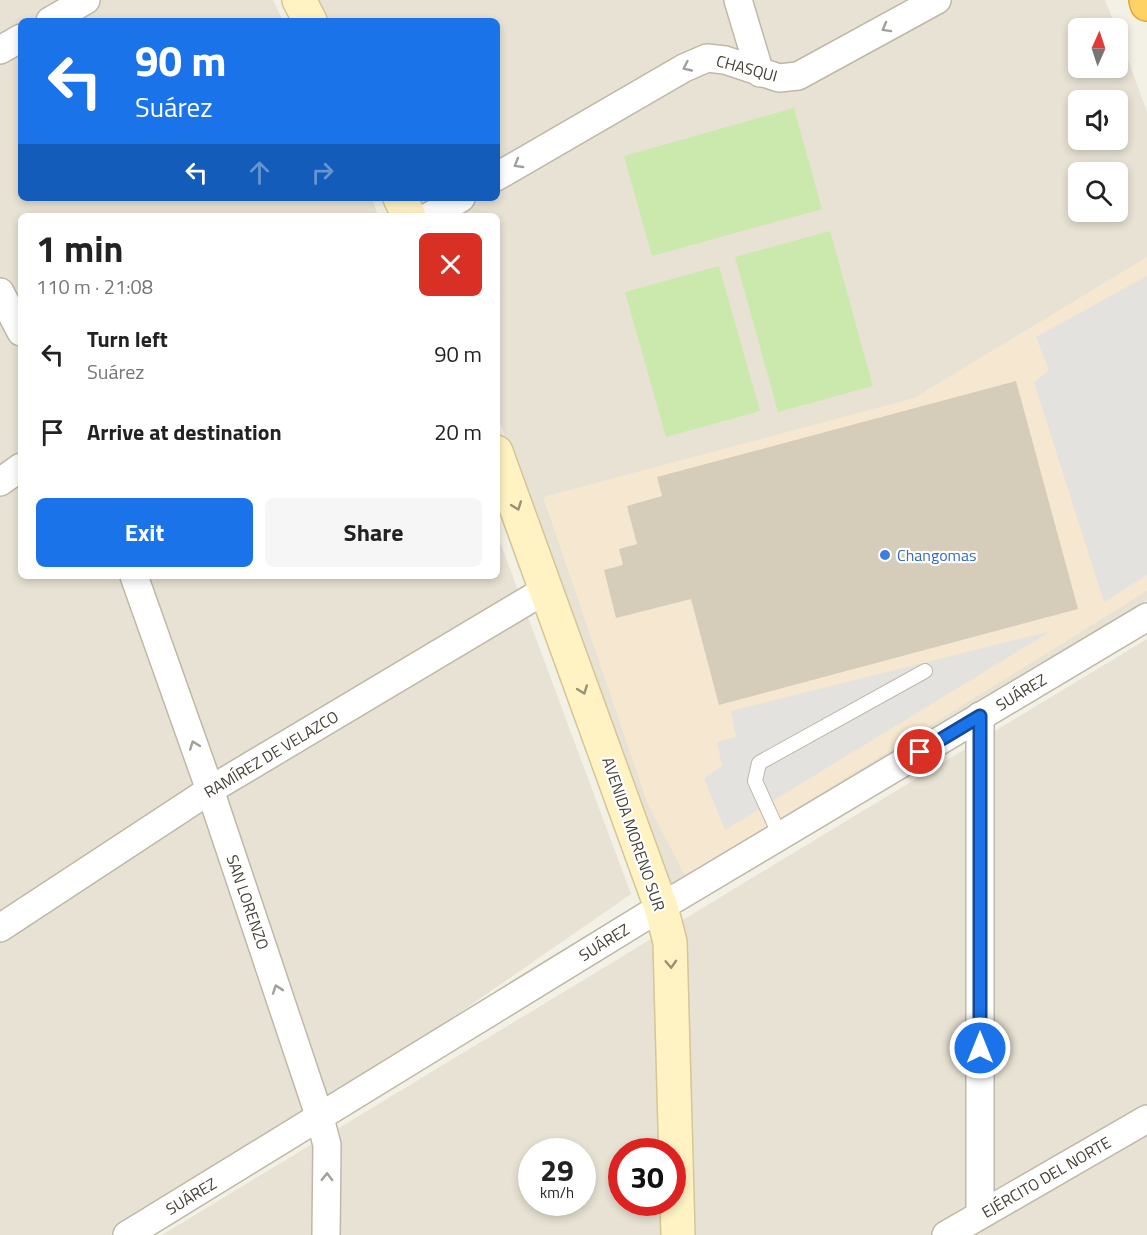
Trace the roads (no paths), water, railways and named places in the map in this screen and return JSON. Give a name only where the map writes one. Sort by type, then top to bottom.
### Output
[{"type":"highway","points":[[1146,0],[1147,4]]},
{"type":"street","points":[[55,18],[86,0]]},
{"type":"street","points":[[299,0],[308,18]]},
{"type":"street","points":[[738,0],[760,73]]},
{"type":"street","name":"CHASQUI","points":[[500,175],[684,68],[707,58],[726,60],[779,78],[798,76],[937,0]]},
{"type":"street","points":[[0,50],[18,40]]},
{"type":"street","points":[[435,213],[456,201]]},
{"type":"street","points":[[0,292],[18,326]]},
{"type":"street","name":"AVENIDA MORENO SUR","points":[[500,463],[661,907],[671,953],[678,1235]]},
{"type":"street","points":[[0,482],[18,469]]},
{"type":"street","name":"SAN LORENZO","points":[[135,579],[210,790],[320,1118],[327,1145],[326,1235]]},
{"type":"street","name":"RAMÍREZ DE VELAZCO","points":[[0,928],[210,790],[547,589]]},
{"type":"street","name":"SUÁREZ","points":[[127,1235],[661,907],[1147,617]]},
{"type":"street","points":[[980,716],[980,1215]]},
{"type":"street","name":"EJÉRCITO DEL NORTE","points":[[946,1235],[1147,1119]]},
{"type":"lane","points":[[780,836],[755,781],[759,763],[925,671]]},
{"type":"place","name":"Changomas","points":[[885,555]]}]
